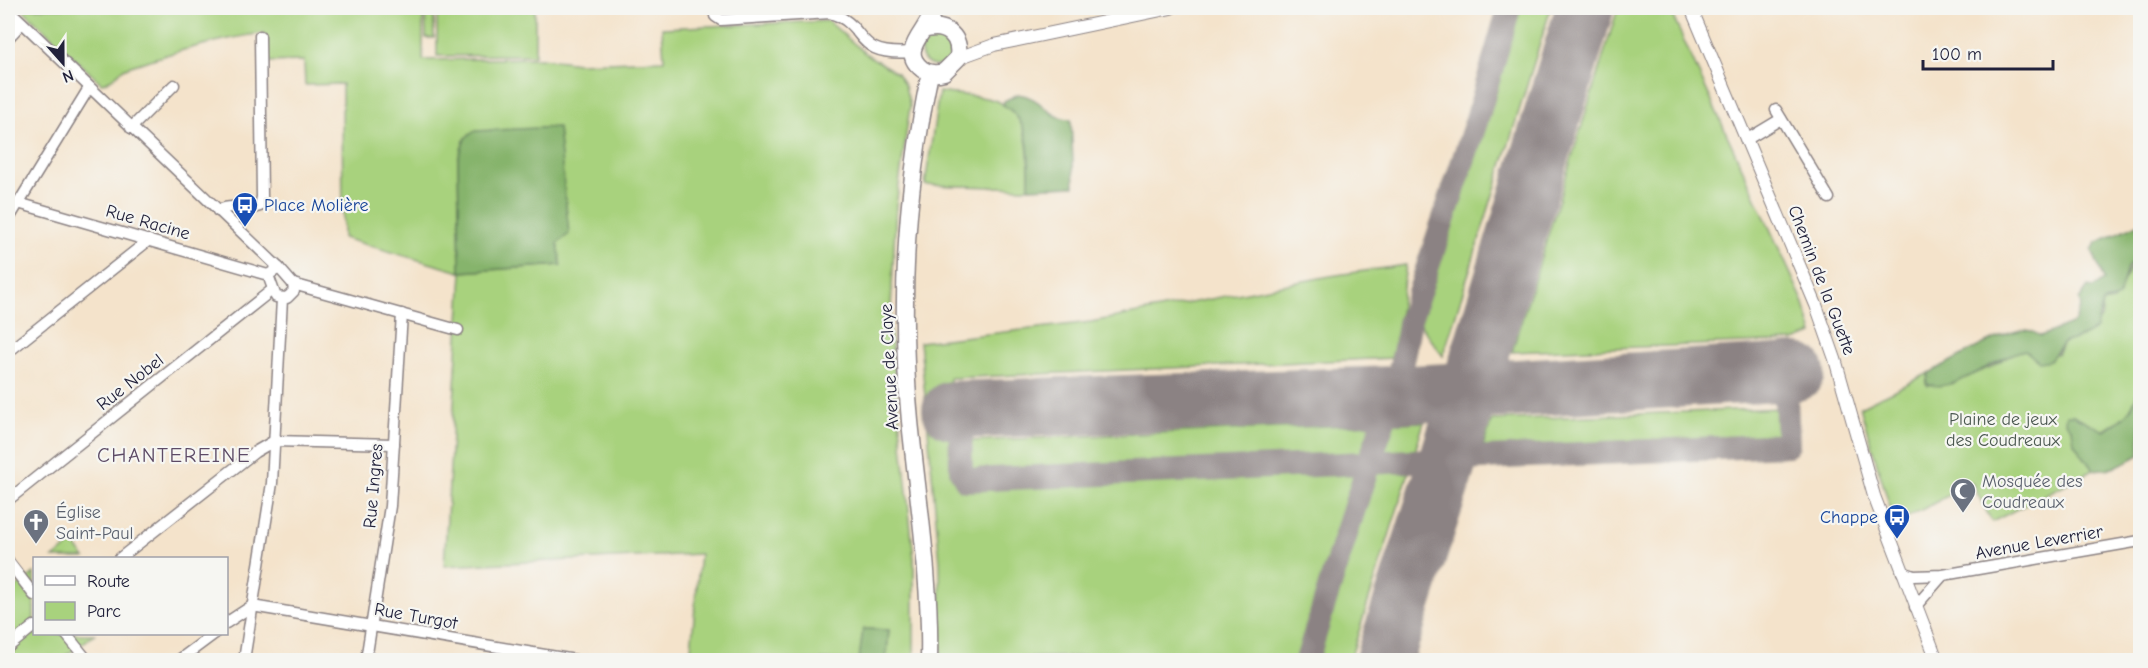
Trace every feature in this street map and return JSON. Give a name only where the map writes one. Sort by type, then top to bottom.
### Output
[{"type":"main road","points":[[933,8],[927,29],[916,38],[912,52],[916,63],[930,73],[944,72],[958,58],[958,44],[952,34],[944,8]]},
{"type":"main road","points":[[927,29],[942,28],[952,34]]},
{"type":"main road","name":"Avenue de Claye","points":[[929,660],[928,573],[910,419],[905,296],[912,184],[930,73]]},
{"type":"street","points":[[715,8],[716,16],[721,20],[830,14],[843,20],[873,49],[891,54],[912,52]]},
{"type":"street","points":[[958,58],[994,45],[1171,8]]},
{"type":"street","name":"Chemin de la Guette","points":[[1690,8],[1825,330],[1874,496],[1937,660]]},
{"type":"street","points":[[8,9],[258,249],[272,272],[293,284],[458,330]]},
{"type":"street","points":[[8,38],[22,23]]},
{"type":"street","points":[[952,34],[972,44],[994,45]]},
{"type":"street","points":[[218,211],[232,206],[253,209],[260,206],[262,197],[260,36]]},
{"type":"street","points":[[130,128],[174,85]]},
{"type":"street","points":[[8,220],[89,88]]},
{"type":"street","points":[[1746,140],[1778,115],[1829,198]]},
{"type":"street","name":"Rue Racine","points":[[18,203],[272,272]]},
{"type":"street","points":[[8,352],[149,240]]},
{"type":"street","points":[[272,272],[272,290],[282,299]]},
{"type":"street","points":[[282,299],[291,295],[293,284]]},
{"type":"street","name":"Rue Nobel","points":[[8,500],[272,290]]},
{"type":"street","points":[[244,660],[272,483],[282,299]]},
{"type":"street","name":"Rue Ingres","points":[[366,660],[390,506],[402,314]]},
{"type":"street","points":[[121,557],[255,452],[274,441],[394,444]]},
{"type":"street","name":"Avenue Leverrier","points":[[1902,572],[1924,576],[1943,575],[2140,542]]},
{"type":"street","points":[[8,561],[33,594]]},
{"type":"street","points":[[1915,607],[1943,575]]},
{"type":"street","points":[[1924,576],[1929,590]]},
{"type":"street","points":[[228,622],[252,606]]},
{"type":"street","name":"Rue Turgot","points":[[252,606],[575,660]]},
{"type":"street","points":[[8,647],[33,627]]},
{"type":"street","points":[[68,635],[87,660]]},
{"type":"street","points":[[179,660],[210,635]]},
{"type":"green space","points":[[21,8],[423,8],[423,60],[541,58],[578,63],[664,60],[662,28],[828,21],[866,54],[897,73],[905,86],[910,106],[896,206],[890,328],[914,559],[914,660],[886,660],[889,630],[864,629],[859,660],[690,660],[700,554],[444,566],[462,272],[560,265],[465,138],[458,159],[460,272],[343,238],[342,84],[305,85],[304,61],[265,62],[264,33],[212,42],[162,56],[124,69],[110,80],[101,83]]},
{"type":"green space","points":[[425,8],[434,8],[434,38],[426,38]]},
{"type":"green space","points":[[437,8],[535,8],[535,55],[437,56]]},
{"type":"green space","points":[[1517,8],[1551,8],[1443,356],[1419,323]]},
{"type":"green space","points":[[1618,8],[1669,8],[1803,301],[1813,334],[1794,341],[1512,352]]},
{"type":"green space","points":[[936,36],[947,40],[951,51],[947,62],[936,66],[925,62],[921,51],[925,40]]},
{"type":"green space","points":[[939,92],[994,100],[1006,106],[1016,115],[1026,137],[1029,188],[925,185]]},
{"type":"green space","points":[[1018,94],[1033,99],[1056,116],[1071,119],[1074,186],[1029,188],[1029,153],[1024,131],[1013,112],[1003,105],[1004,101]]},
{"type":"green space","points":[[558,127],[569,234],[558,243],[561,265],[460,272],[458,159],[465,138],[475,131]]},
{"type":"green space","points":[[2140,223],[2140,252],[2127,268],[2119,297],[2103,303],[2096,328],[2087,335],[2063,343],[2050,360],[2039,362],[2025,350],[2014,353],[1950,384],[1938,386],[1926,384],[1929,373],[2002,336],[2026,330],[2041,336],[2074,323],[2081,305],[2079,300],[2088,287],[2093,288],[2104,280],[2092,250],[2096,243]]},
{"type":"green space","name":"Plaine de jeux des Coudreaux","points":[[2140,252],[2140,380],[2137,401],[2125,417],[2103,431],[2073,415],[2074,443],[2093,470],[1992,522],[1972,483],[1895,524],[1860,407],[1929,373],[1926,384],[1928,386],[1950,383],[1991,367],[2014,352],[2025,350],[2057,354],[2063,343],[2101,319],[2103,303],[2113,301]]},
{"type":"green space","points":[[1406,265],[1394,358],[950,378],[954,475],[956,482],[971,488],[1361,469],[1301,660],[1137,660],[1136,655],[941,660],[940,562],[920,342],[1091,322],[1330,276]]},
{"type":"green space","points":[[2140,380],[2140,455],[2113,468],[2093,470],[2074,443],[2072,429],[2065,421],[2066,415],[2073,415],[2104,431],[2129,411],[2136,398]]},
{"type":"green space","points":[[1782,408],[1782,438],[1482,450],[1492,420]]},
{"type":"green space","points":[[1424,422],[1414,455],[1377,456],[1389,423]]},
{"type":"green space","points":[[1375,424],[1364,456],[970,473],[968,441]]},
{"type":"green space","points":[[1410,469],[1350,660],[1315,660],[1373,471]]},
{"type":"green space","points":[[73,543],[84,557],[54,557]]},
{"type":"green space","points":[[33,574],[33,635],[94,635],[60,660],[8,660],[8,594]]},
{"type":"green space","points":[[863,629],[889,630],[886,660],[859,660]]},
{"type":"taxiway","points":[[1307,660],[1393,394],[1409,323],[1477,119],[1509,8]]},
{"type":"taxiway","points":[[960,409],[961,471],[966,480],[1788,445],[1785,373]]},
{"type":"runway","points":[[1384,660],[1448,461],[1585,8]]},
{"type":"runway","points":[[951,410],[1394,395],[1796,372]]},
{"type":"place","name":"Place Molière","points":[[245,228]]},
{"type":"place","name":"Mosquée des Coudreaux","points":[[1963,514]]},
{"type":"place","name":"Chappe","points":[[1897,540]]},
{"type":"place","name":"Église Saint-Paul","points":[[36,545]]},
{"type":"district","name":"CHANTEREINE","points":[[174,455]]}]
